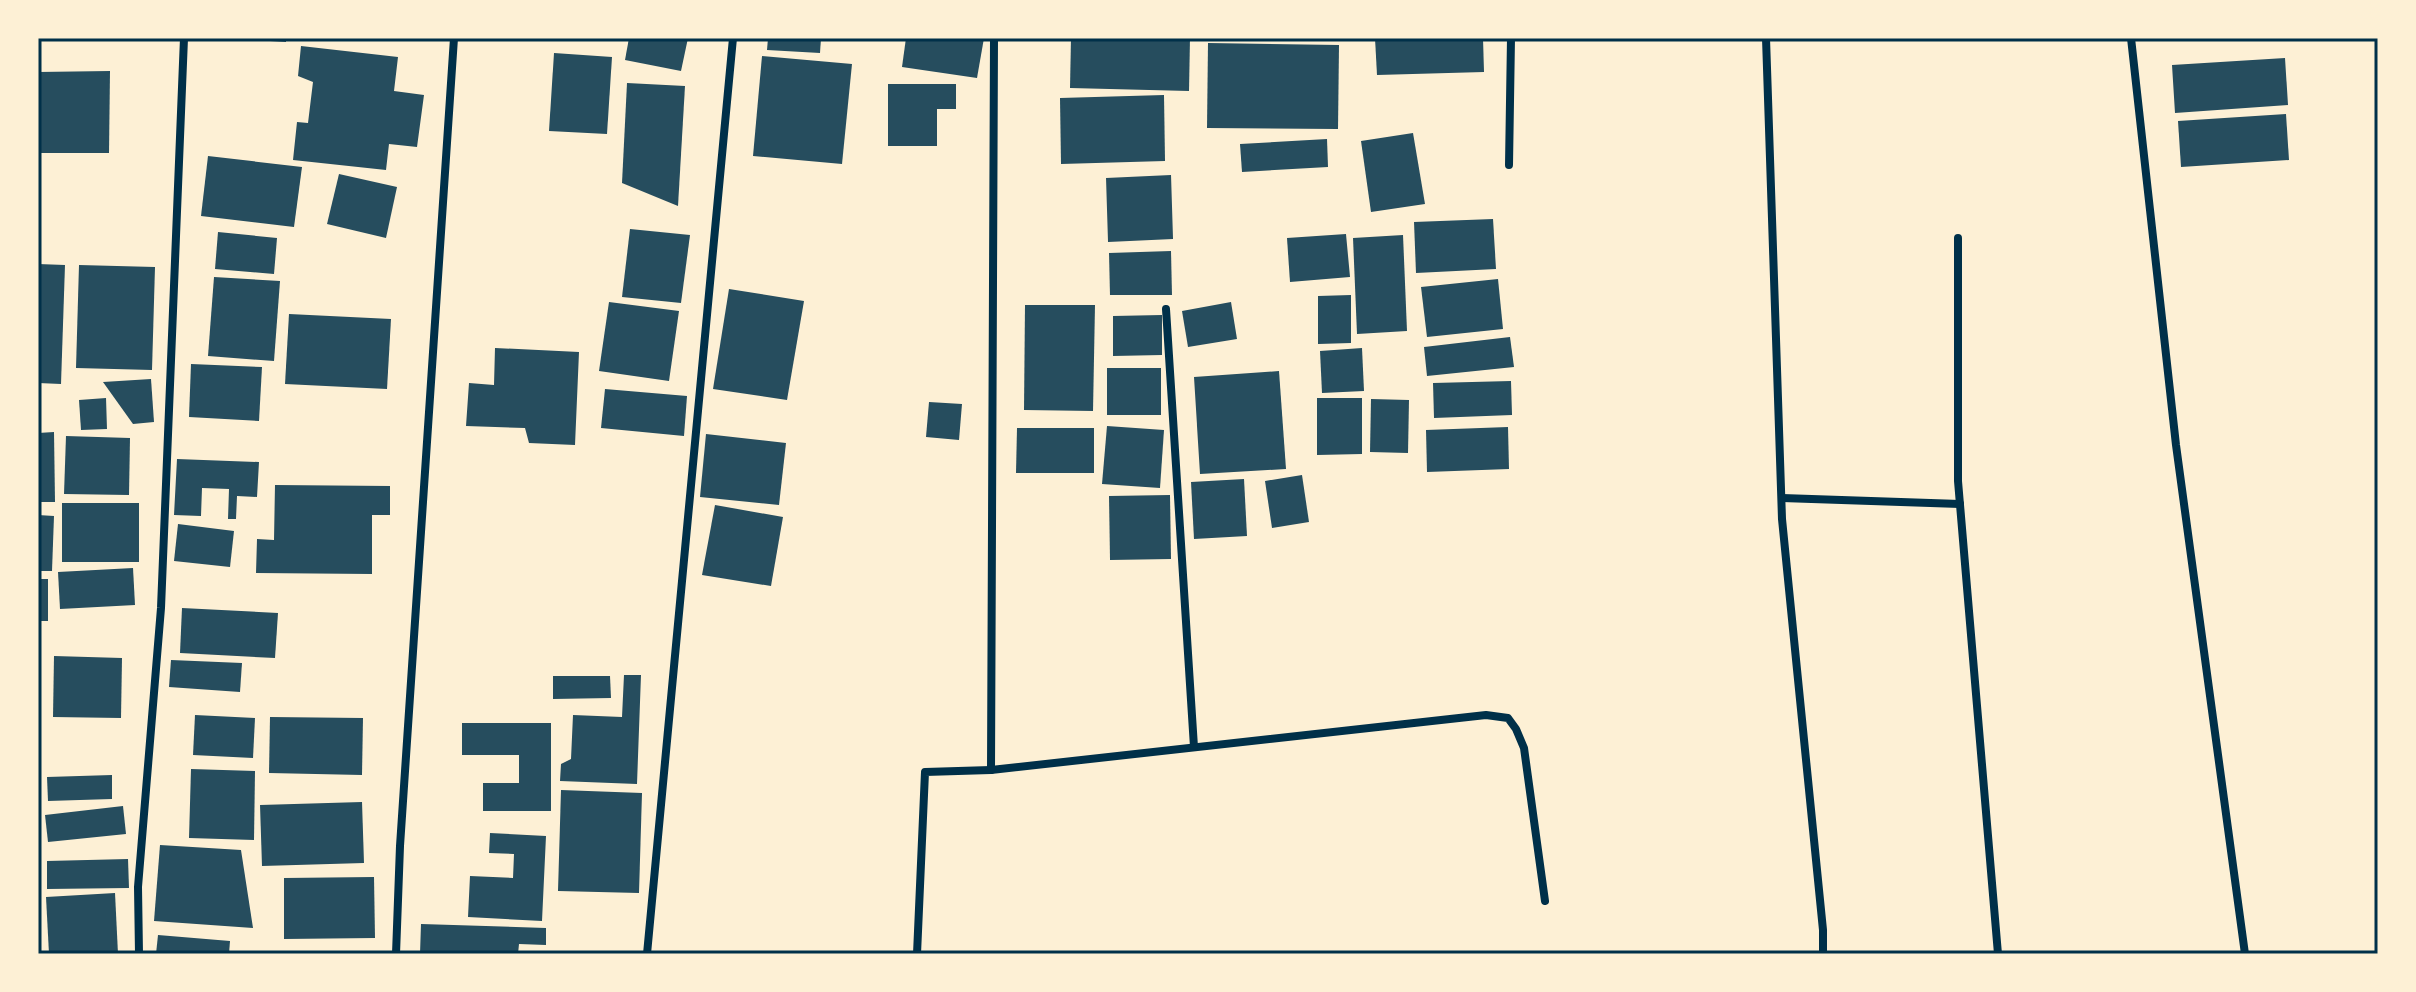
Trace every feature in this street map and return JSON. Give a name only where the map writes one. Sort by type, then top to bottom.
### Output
[{"type":"street","points":[[139,954],[138,887],[161,608],[184,38]]},
{"type":"street","points":[[396,954],[401,830],[454,38]]},
{"type":"street","points":[[647,954],[733,38]]},
{"type":"street","points":[[991,770],[994,38]]},
{"type":"street","points":[[1509,165],[1511,38]]},
{"type":"street","points":[[1766,38],[1782,498],[1823,954]]},
{"type":"street","points":[[2131,38],[2176,445],[2245,954]]},
{"type":"street","points":[[1958,238],[1958,481],[1998,954]]},
{"type":"street","points":[[1166,309],[1194,747]]},
{"type":"street","points":[[1782,498],[1960,504]]},
{"type":"street","points":[[917,954],[925,772],[991,770],[1486,715],[1508,718],[1524,748],[1545,901]]},
{"type":"building","points":[[286,38],[286,42],[253,40]]},
{"type":"building","points":[[629,38],[688,38],[681,71],[625,60]]},
{"type":"building","points":[[768,38],[821,38],[820,53],[767,50]]},
{"type":"building","points":[[906,38],[984,38],[977,78],[902,67]]},
{"type":"building","points":[[1071,38],[1190,38],[1189,91],[1070,88]]},
{"type":"building","points":[[1375,38],[1483,38],[1484,72],[1377,75]]},
{"type":"building","points":[[1208,43],[1339,45],[1338,129],[1207,128]]},
{"type":"building","points":[[301,46],[398,57],[394,91],[424,95],[417,147],[389,144],[386,170],[293,160],[297,122],[308,123],[313,82],[298,76]]},
{"type":"building","points":[[554,53],[612,57],[607,134],[549,131]]},
{"type":"building","points":[[762,56],[852,64],[842,164],[753,156]]},
{"type":"building","points":[[2285,58],[2288,105],[2175,113],[2172,65]]},
{"type":"building","points":[[110,71],[109,153],[38,153],[38,72]]},
{"type":"building","points":[[627,83],[685,86],[678,206],[622,183]]},
{"type":"building","points":[[888,84],[956,84],[956,109],[937,109],[937,146],[888,146]]},
{"type":"building","points":[[1164,95],[1165,161],[1061,164],[1060,98]]},
{"type":"building","points":[[2286,114],[2289,160],[2181,167],[2178,121]]},
{"type":"building","points":[[1413,133],[1425,204],[1371,212],[1361,141]]},
{"type":"building","points":[[1327,139],[1328,167],[1242,172],[1240,144]]},
{"type":"building","points":[[208,156],[302,167],[294,227],[201,216]]},
{"type":"building","points":[[339,174],[397,187],[386,238],[327,224]]},
{"type":"building","points":[[1171,175],[1173,239],[1108,242],[1106,178]]},
{"type":"building","points":[[1493,219],[1496,269],[1416,273],[1414,222]]},
{"type":"building","points":[[630,229],[690,235],[681,303],[622,297]]},
{"type":"building","points":[[218,232],[277,238],[274,274],[215,269]]},
{"type":"building","points":[[1346,234],[1350,277],[1290,282],[1287,238]]},
{"type":"building","points":[[1403,235],[1407,331],[1357,334],[1353,238]]},
{"type":"building","points":[[1171,251],[1172,295],[1110,295],[1109,253]]},
{"type":"building","points":[[38,264],[65,265],[61,384],[38,383]]},
{"type":"building","points":[[79,265],[155,267],[152,370],[76,368]]},
{"type":"building","points":[[214,277],[280,281],[274,361],[208,356]]},
{"type":"building","points":[[1498,279],[1503,329],[1427,337],[1421,287]]},
{"type":"building","points":[[729,289],[804,301],[787,400],[713,389]]},
{"type":"building","points":[[1351,295],[1351,343],[1318,344],[1318,296]]},
{"type":"building","points":[[609,302],[679,311],[669,381],[599,371]]},
{"type":"building","points":[[1231,302],[1237,339],[1188,347],[1182,311]]},
{"type":"building","points":[[1025,305],[1095,305],[1093,411],[1024,410]]},
{"type":"building","points":[[289,314],[391,319],[387,389],[285,384]]},
{"type":"building","points":[[1162,315],[1162,355],[1113,356],[1113,316]]},
{"type":"building","points":[[1510,337],[1514,367],[1427,376],[1424,347]]},
{"type":"building","points":[[495,348],[579,352],[575,445],[529,443],[525,428],[466,426],[469,383],[494,385]]},
{"type":"building","points":[[1362,348],[1364,391],[1322,393],[1320,351]]},
{"type":"building","points":[[191,364],[262,367],[259,421],[189,417]]},
{"type":"building","points":[[1107,368],[1161,368],[1161,415],[1107,415]]},
{"type":"building","points":[[1279,371],[1286,469],[1200,474],[1194,377]]},
{"type":"building","points":[[151,379],[154,422],[133,424],[103,382]]},
{"type":"building","points":[[1511,381],[1512,415],[1434,418],[1433,383]]},
{"type":"building","points":[[605,389],[687,396],[684,436],[601,428]]},
{"type":"building","points":[[106,398],[107,429],[81,430],[79,400]]},
{"type":"building","points":[[1317,398],[1362,398],[1362,454],[1317,455]]},
{"type":"building","points":[[1371,399],[1409,400],[1408,453],[1370,452]]},
{"type":"building","points":[[929,402],[962,404],[959,440],[926,437]]},
{"type":"building","points":[[1107,426],[1164,430],[1160,488],[1102,484]]},
{"type":"building","points":[[1508,427],[1509,469],[1427,472],[1426,430]]},
{"type":"building","points":[[1017,428],[1094,428],[1094,473],[1016,473]]},
{"type":"building","points":[[54,432],[55,502],[38,502],[38,433]]},
{"type":"building","points":[[706,434],[786,443],[779,505],[700,497]]},
{"type":"building","points":[[66,436],[130,438],[129,495],[64,494]]},
{"type":"building","points":[[177,459],[259,462],[257,497],[237,496],[236,519],[228,519],[229,489],[202,488],[201,516],[174,515]]},
{"type":"building","points":[[1302,475],[1309,522],[1272,528],[1265,481]]},
{"type":"building","points":[[1244,479],[1247,536],[1194,539],[1191,482]]},
{"type":"building","points":[[275,485],[390,486],[390,515],[372,515],[372,574],[256,573],[257,539],[274,540]]},
{"type":"building","points":[[1170,495],[1171,559],[1110,560],[1109,496]]},
{"type":"building","points":[[62,503],[139,503],[139,562],[62,562]]},
{"type":"building","points":[[715,505],[783,517],[771,586],[702,575]]},
{"type":"building","points":[[38,515],[54,516],[52,571],[38,571]]},
{"type":"building","points":[[178,524],[234,531],[230,567],[174,561]]},
{"type":"building","points":[[133,568],[135,605],[60,609],[58,572]]},
{"type":"building","points":[[38,579],[48,579],[48,621],[38,621]]},
{"type":"building","points":[[182,608],[278,613],[275,658],[180,653]]},
{"type":"building","points":[[54,656],[122,658],[121,718],[53,717]]},
{"type":"building","points":[[171,660],[242,663],[240,692],[169,687]]},
{"type":"building","points":[[624,675],[641,675],[637,784],[560,781],[561,764],[571,759],[573,715],[622,717]]},
{"type":"building","points":[[553,676],[610,676],[611,698],[553,699]]},
{"type":"building","points":[[195,715],[255,718],[253,758],[193,755]]},
{"type":"building","points":[[270,717],[363,718],[362,775],[269,773]]},
{"type":"building","points":[[462,723],[551,723],[551,811],[483,811],[483,783],[519,783],[519,755],[462,755]]},
{"type":"building","points":[[191,769],[255,771],[254,840],[189,838]]},
{"type":"building","points":[[112,775],[112,799],[48,801],[47,777]]},
{"type":"building","points":[[561,790],[642,793],[639,893],[558,891]]},
{"type":"building","points":[[362,802],[364,863],[262,866],[260,805]]},
{"type":"building","points":[[123,806],[126,834],[48,842],[45,815]]},
{"type":"building","points":[[490,833],[546,836],[542,921],[468,917],[470,876],[513,878],[514,854],[489,853]]},
{"type":"building","points":[[160,845],[241,850],[253,928],[154,921]]},
{"type":"building","points":[[128,859],[129,888],[47,889],[47,861]]},
{"type":"building","points":[[374,877],[375,938],[284,939],[284,878]]},
{"type":"building","points":[[115,893],[118,954],[49,954],[46,897]]},
{"type":"building","points":[[421,924],[546,928],[546,945],[519,944],[518,954],[420,954]]},
{"type":"building","points":[[158,935],[230,941],[229,954],[156,954]]}]
